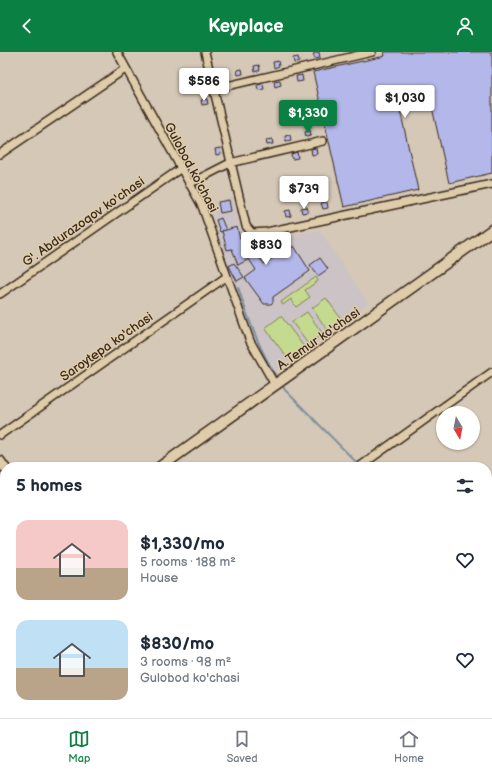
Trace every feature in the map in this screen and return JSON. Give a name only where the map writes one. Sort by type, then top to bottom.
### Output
[{"type":"main road","name":"A.Temur ko'chasi","points":[[167,462],[492,230]]},
{"type":"street","name":"Gulobod ko'chasi","points":[[117,52],[180,169],[202,206],[250,341],[275,385]]},
{"type":"street","points":[[205,52],[246,226],[252,233],[266,232],[492,184]]},
{"type":"street","points":[[214,89],[372,52]]},
{"type":"street","points":[[0,154],[125,69]]},
{"type":"street","points":[[189,184],[230,163],[323,141]]},
{"type":"street","name":"G'. Abdurazoqov ko'chasi","points":[[0,294],[180,169]]},
{"type":"street","name":"Saroytepa ko'chasi","points":[[0,435],[226,276]]},
{"type":"street","points":[[366,462],[492,372]]},
{"type":"shaded area","points":[[232,197],[235,213],[241,228],[248,235],[259,241],[319,230],[368,303],[273,372],[256,342],[227,268],[210,205]]},
{"type":"green space","points":[[316,277],[318,281],[305,290],[310,297],[296,307],[291,299],[283,305],[281,302]]},
{"type":"green space","points":[[326,298],[342,320],[328,331],[312,308]]},
{"type":"green space","points":[[307,312],[323,334],[308,344],[292,322]]},
{"type":"green space","points":[[281,316],[304,347],[288,359],[265,328]]},
{"type":"building","points":[[319,52],[320,58],[315,59],[313,54]]},
{"type":"building","points":[[384,52],[492,52],[492,173],[449,183],[427,85],[396,92],[418,190],[344,207],[313,72],[385,56]]},
{"type":"building","points":[[298,57],[299,62],[294,63],[293,58]]},
{"type":"building","points":[[278,61],[279,66],[274,68],[273,62]]},
{"type":"building","points":[[259,65],[260,70],[255,72],[254,66]]},
{"type":"building","points":[[242,69],[243,74],[238,75],[237,70]]},
{"type":"building","points":[[302,75],[303,81],[297,82],[296,76]]},
{"type":"building","points":[[280,80],[281,85],[275,87],[274,81]]},
{"type":"building","points":[[263,84],[264,89],[258,90],[257,85]]},
{"type":"building","points":[[207,99],[208,104],[202,105],[201,100]]},
{"type":"building","points":[[310,130],[311,136],[306,137],[305,132]]},
{"type":"building","points":[[290,135],[291,140],[286,141],[285,136]]},
{"type":"building","points":[[272,139],[273,144],[267,145],[266,140]]},
{"type":"building","points":[[220,148],[221,154],[216,155],[215,149]]},
{"type":"building","points":[[316,148],[317,154],[312,155],[311,149]]},
{"type":"building","points":[[297,152],[298,158],[292,159],[291,154]]},
{"type":"building","points":[[229,200],[231,211],[220,213],[218,202]]},
{"type":"building","points":[[327,202],[328,208],[323,209],[321,203]]},
{"type":"building","points":[[307,207],[308,212],[302,213],[301,208]]},
{"type":"building","points":[[290,210],[291,216],[286,217],[285,211]]},
{"type":"building","points":[[221,218],[226,230],[220,232],[216,220]]},
{"type":"building","points":[[237,227],[240,239],[249,237],[252,241],[258,241],[259,245],[252,247],[264,264],[283,251],[284,253],[294,246],[310,271],[273,297],[273,302],[271,304],[264,304],[245,278],[256,270],[249,259],[238,265],[232,249],[227,250],[222,231]]},
{"type":"building","points":[[320,258],[328,269],[318,276],[310,265]]},
{"type":"building","points":[[234,263],[244,277],[237,281],[229,266]]},
{"type":"waterway","points":[[238,287],[250,323],[260,346],[278,379]]},
{"type":"waterway","points":[[282,385],[285,390],[356,462]]}]
